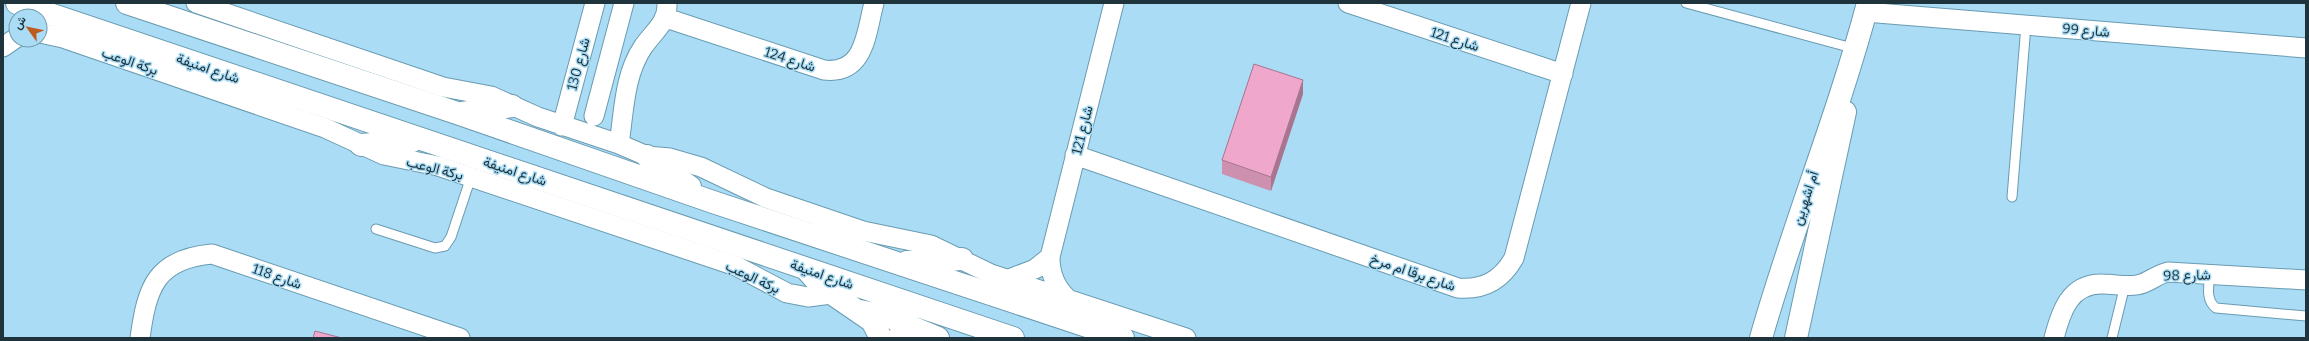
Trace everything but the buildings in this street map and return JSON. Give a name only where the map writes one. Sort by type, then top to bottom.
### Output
[{"type":"street","name":"شارع امنيفة","points":[[17,3],[1010,338]]},
{"type":"street","points":[[127,3],[893,262],[1088,316],[1186,338]]},
{"type":"street","points":[[196,3],[439,85],[491,96],[562,126],[619,144],[647,156],[713,202]]},
{"type":"street","name":"شارع 130","points":[[562,126],[595,3]]},
{"type":"street","points":[[594,116],[624,3]]},
{"type":"street","name":"شارع 124","points":[[667,10],[824,70],[836,72],[846,69],[856,60],[874,3]]},
{"type":"street","name":"شارع 121","points":[[1067,298],[1054,280],[1050,266],[1050,257],[1114,3]]},
{"type":"street","name":"شارع 121","points":[[1348,3],[1563,74]]},
{"type":"street","name":"شارع برقا ام مرخ","points":[[1075,155],[1458,288],[1475,288],[1491,283],[1501,277],[1514,258],[1581,3]]},
{"type":"street","name":"أم اشهرين","points":[[1762,338],[1777,283],[1854,54],[1866,8]]},
{"type":"street","name":"شارع 99","points":[[1866,8],[2026,25],[2306,48]]},
{"type":"street","points":[[619,144],[632,71],[644,47],[667,10]]},
{"type":"street","name":"بركة الوعب","points":[[48,35],[63,38],[318,126],[400,160],[438,166],[736,266],[788,293],[808,298],[830,294]]},
{"type":"street","name":"أم اشهرين","points":[[1796,338],[1837,155],[1854,54]]},
{"type":"street","points":[[457,114],[512,106]]},
{"type":"street","points":[[361,144],[423,140]]},
{"type":"street","points":[[647,156],[670,158],[701,167],[766,198],[863,231],[931,245],[982,270],[1067,298],[1088,316],[1123,338]]},
{"type":"street","name":"شارع 118","points":[[140,338],[149,294],[160,275],[173,264],[191,256],[212,254],[431,333],[460,338]]},
{"type":"street","points":[[1009,279],[1027,273],[1050,257]]},
{"type":"street","points":[[893,262],[962,259]]},
{"type":"street","points":[[805,268],[830,294],[860,312],[876,327],[881,338]]},
{"type":"street","name":"شارع 98","points":[[2054,338],[2066,304],[2077,292],[2091,285],[2126,286],[2143,283],[2157,275],[2168,272],[2210,273],[2306,280]]},
{"type":"street","points":[[860,312],[890,317],[938,338]]},
{"type":"street","points":[[890,338],[901,331],[916,329]]},
{"type":"lane","points":[[1686,3],[1854,54]]},
{"type":"lane","points":[[2012,197],[2026,25]]},
{"type":"lane","points":[[376,229],[435,248],[445,246],[451,237],[471,177]]},
{"type":"lane","points":[[2210,273],[2209,300],[2216,308],[2306,316]]},
{"type":"lane","points":[[2112,338],[2126,286]]}]
